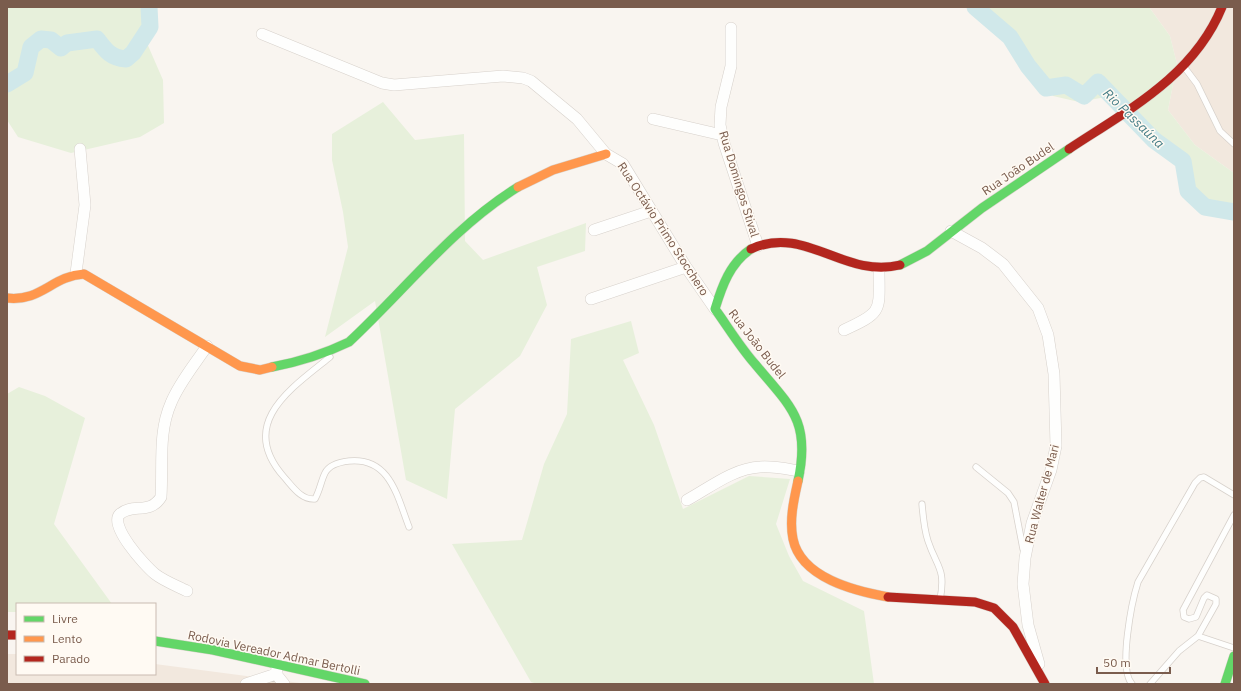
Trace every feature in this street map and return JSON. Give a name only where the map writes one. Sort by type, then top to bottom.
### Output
[{"type":"main road","name":"Rua João Budel","points":[[1044,681],[1013,627],[1000,612],[986,604],[876,596],[855,589],[821,574],[811,568],[802,558],[795,545],[792,531],[792,516],[800,471],[803,441],[798,418],[784,397],[746,352],[716,309],[728,274],[737,261],[758,246],[782,241],[796,242],[852,265],[879,269],[906,263],[926,250],[987,204],[1159,88],[1184,66],[1206,39],[1222,7]]},
{"type":"main road","points":[[7,298],[24,300],[33,297],[63,278],[76,273],[84,274],[240,366],[260,370],[277,368],[316,356],[348,342],[476,216],[507,194],[543,174],[574,162],[606,154]]},
{"type":"main road","name":"Rodovia Vereador Admar Bertolli","points":[[156,641],[213,650],[277,663],[365,684]]},
{"type":"main road","points":[[1225,684],[1234,656]]},
{"type":"street","name":"Rua Domingos Stival","points":[[731,28],[731,66],[720,115],[722,135],[758,246]]},
{"type":"street","name":"Rua Octávio Primo Stocchero","points":[[262,34],[382,83],[394,85],[503,76],[523,78],[542,89],[589,131],[606,154],[623,164],[686,267],[716,309]]},
{"type":"street","points":[[653,119],[722,135]]},
{"type":"street","points":[[76,273],[85,205],[80,149]]},
{"type":"street","points":[[594,230],[651,211]]},
{"type":"street","name":"Rua Walter de Mari","points":[[951,231],[982,248],[1003,264],[1038,308],[1048,335],[1054,374],[1056,446],[1051,470],[1032,523],[1025,558],[1023,584],[1026,611],[1044,681]]},
{"type":"street","points":[[591,299],[686,267]]},
{"type":"street","points":[[844,330],[867,319],[876,311],[878,305],[879,269]]},
{"type":"street","points":[[187,591],[156,575],[143,562],[119,529],[117,518],[119,514],[124,511],[152,506],[161,497],[162,449],[166,415],[176,393],[207,346]]},
{"type":"street","points":[[687,500],[735,474],[752,467],[800,471]]},
{"type":"street","points":[[277,663],[276,674],[284,684]]},
{"type":"street","points":[[246,684],[276,674]]},
{"type":"lane","points":[[1184,66],[1197,84],[1220,131],[1234,144]]},
{"type":"lane","points":[[348,342],[300,381],[278,403],[269,417],[264,432],[266,447],[279,472],[299,494],[309,500],[315,499],[321,489],[325,473],[332,466],[343,462],[360,460],[380,468],[390,478],[409,527]]},
{"type":"lane","points":[[976,467],[1008,493],[1014,502],[1025,558]]},
{"type":"lane","points":[[1132,684],[1127,674],[1126,644],[1134,596],[1138,582],[1195,483],[1200,478],[1204,477],[1234,495]]},
{"type":"lane","points":[[922,504],[926,534],[942,574],[943,583],[940,601]]},
{"type":"lane","points":[[1150,684],[1179,651],[1198,636],[1216,604],[1216,599],[1210,595],[1204,598],[1196,617],[1189,619],[1184,616],[1183,610],[1234,516]]},
{"type":"lane","points":[[1198,636],[1234,648]]},
{"type":"shaded area","points":[[1149,7],[1234,7],[1234,173],[1195,145],[1168,110],[1177,64],[1170,36]]},
{"type":"shaded area","points":[[1191,191],[1234,211],[1234,213],[1194,202]]},
{"type":"shaded area","points":[[7,654],[16,654],[16,675],[156,675],[156,664],[308,684],[7,684]]},
{"type":"green space","points":[[7,7],[147,7],[146,41],[163,80],[164,123],[140,137],[71,153],[18,137],[7,120]]},
{"type":"green space","points":[[975,7],[1149,7],[1170,36],[1177,64],[1168,110],[1195,145],[1234,173],[1234,211],[1191,191],[1181,159],[1142,129],[1111,96],[1079,102],[1053,96],[1003,29]]},
{"type":"green space","points":[[383,102],[415,140],[464,134],[465,241],[483,260],[586,223],[585,251],[537,267],[547,305],[520,356],[455,409],[447,499],[406,480],[375,301],[325,337],[348,247],[343,212],[332,160],[332,134]]},
{"type":"green space","points":[[631,321],[639,353],[623,360],[654,425],[683,509],[749,476],[790,479],[776,524],[789,556],[803,581],[864,611],[874,684],[537,684],[531,682],[452,544],[522,540],[544,464],[567,414],[571,339]]},
{"type":"green space","points":[[19,387],[45,396],[85,418],[54,524],[111,603],[16,603],[16,612],[7,612],[7,394]]},
{"type":"waterway","name":"Rio Passaúna","points":[[7,84],[25,73],[31,47],[41,39],[51,40],[61,48],[67,43],[97,39],[109,53],[116,57],[126,59],[133,53],[150,27],[149,7]]},
{"type":"waterway","name":"Rio Passaúna","points":[[975,7],[1010,37],[1028,66],[1046,88],[1066,85],[1084,96],[1098,82],[1154,140],[1183,161],[1188,191],[1205,207],[1234,212]]},
{"type":"traffic: fast","points":[[900,265],[927,251],[982,208],[1069,149]]},
{"type":"traffic: fast","points":[[272,367],[311,357],[349,342],[451,240],[494,203],[518,187]]},
{"type":"traffic: fast","points":[[751,249],[732,268],[724,284],[715,309],[744,351],[779,392],[795,416],[800,429],[802,443],[798,481]]},
{"type":"traffic: fast","points":[[156,641],[213,650],[365,684]]},
{"type":"traffic: fast","points":[[1225,684],[1234,656]]},
{"type":"traffic: slow","points":[[518,187],[553,170],[606,154]]},
{"type":"traffic: slow","points":[[7,298],[29,296],[38,293],[63,279],[84,274],[240,366],[260,370],[272,367]]},
{"type":"traffic: slow","points":[[798,481],[792,510],[792,532],[798,552],[807,564],[818,573],[831,580],[860,591],[888,597]]},
{"type":"traffic: jam","points":[[1069,149],[1136,105],[1177,72],[1195,53],[1210,31],[1222,7]]},
{"type":"traffic: jam","points":[[751,249],[771,243],[789,243],[807,247],[861,265],[880,267],[900,265]]},
{"type":"traffic: jam","points":[[888,597],[975,602],[994,608],[1013,627],[1045,684]]},
{"type":"traffic: jam","points":[[7,635],[16,635]]}]
